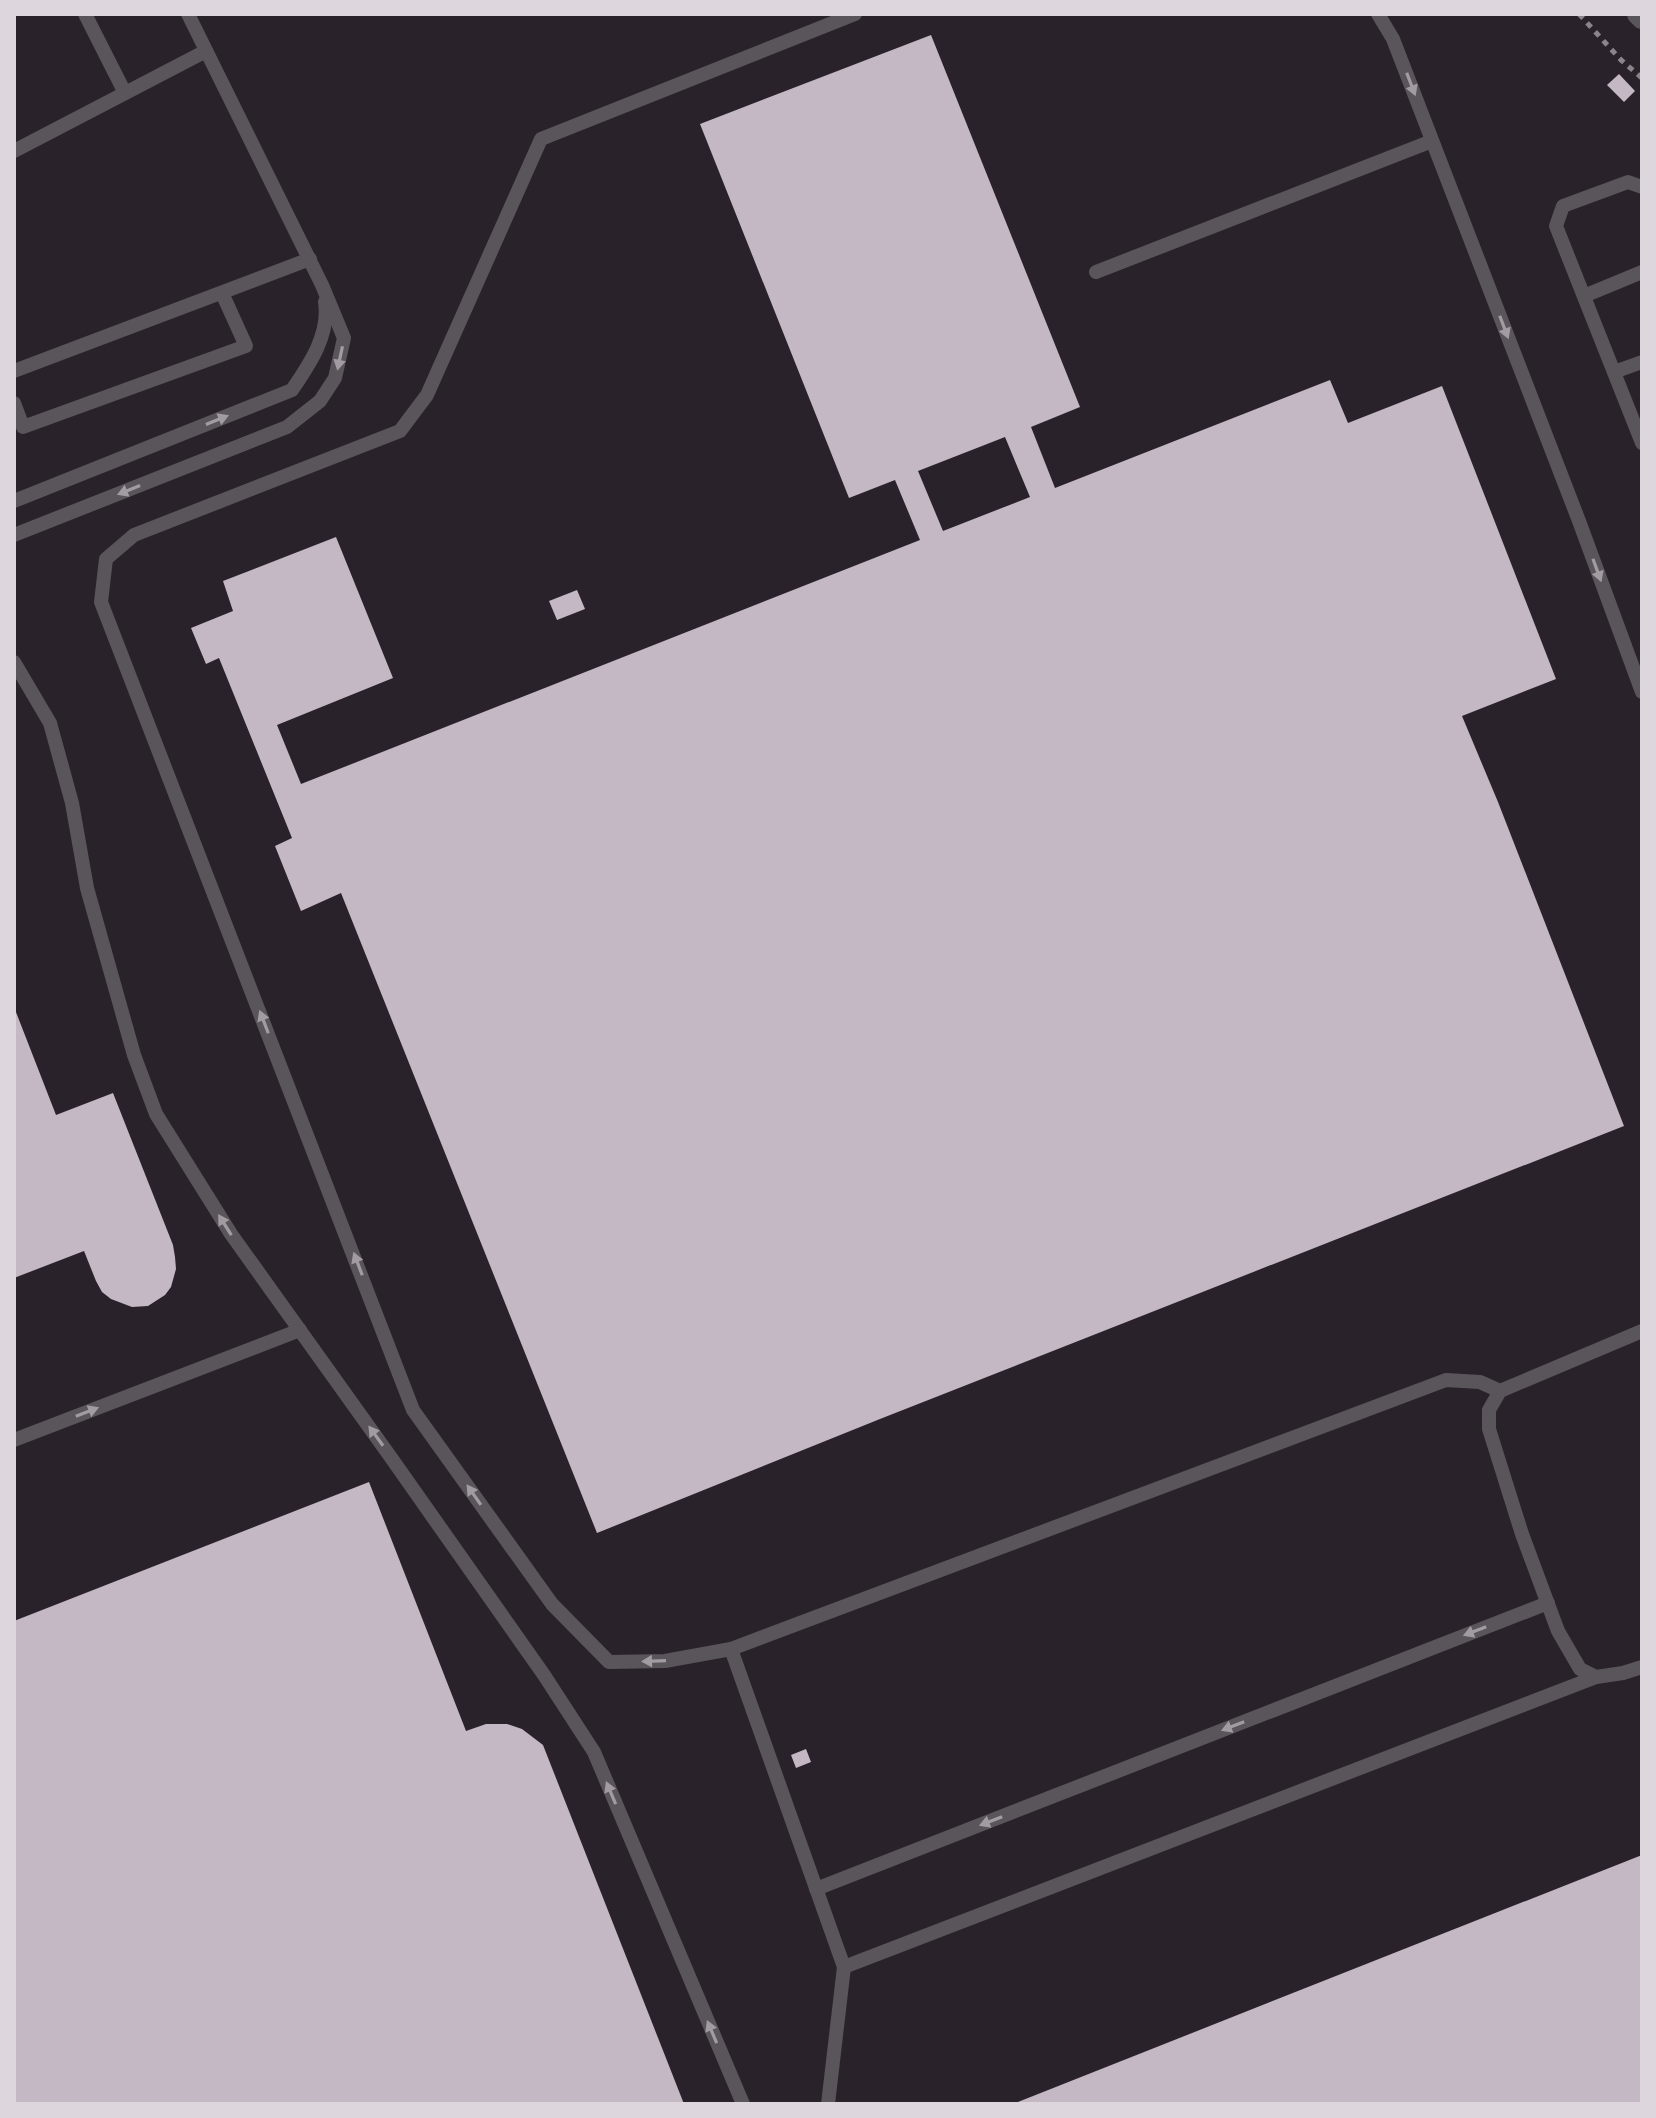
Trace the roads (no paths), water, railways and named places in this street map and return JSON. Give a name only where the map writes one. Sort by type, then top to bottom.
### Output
[{"type":"lane","points":[[85,14],[125,93]]},
{"type":"lane","points":[[14,535],[287,427],[320,401],[335,378],[344,338],[310,259],[188,14]]},
{"type":"lane","points":[[855,14],[541,139],[427,395],[400,431],[134,535],[106,559],[101,602],[413,1410],[552,1604],[609,1662],[665,1661],[731,1649],[1446,1380],[1480,1382],[1500,1391]]},
{"type":"lane","points":[[1378,14],[1393,39],[1642,692]]},
{"type":"lane","points":[[14,151],[206,51]]},
{"type":"lane","points":[[1096,272],[1432,141]]},
{"type":"lane","points":[[1642,187],[1628,182],[1563,206],[1556,226],[1642,443]]},
{"type":"lane","points":[[14,371],[310,259]]},
{"type":"lane","points":[[1584,296],[1642,272]]},
{"type":"lane","points":[[14,501],[292,390],[316,355],[327,313],[322,285]]},
{"type":"lane","points":[[14,403],[23,427],[246,346],[222,293]]},
{"type":"lane","points":[[1614,372],[1642,362]]},
{"type":"lane","points":[[14,662],[50,723],[72,803],[87,888],[134,1055],[156,1114],[231,1234],[535,1662],[594,1752],[743,2104]]},
{"type":"lane","points":[[14,1440],[300,1330]]},
{"type":"lane","points":[[1596,1677],[1580,1669],[1558,1631],[1522,1534],[1489,1429],[1489,1410],[1500,1391],[1642,1331]]},
{"type":"lane","points":[[816,1889],[1548,1603]]},
{"type":"lane","points":[[731,1649],[844,1967],[828,2104]]},
{"type":"lane","points":[[844,1967],[1596,1677],[1642,1667]]}]
